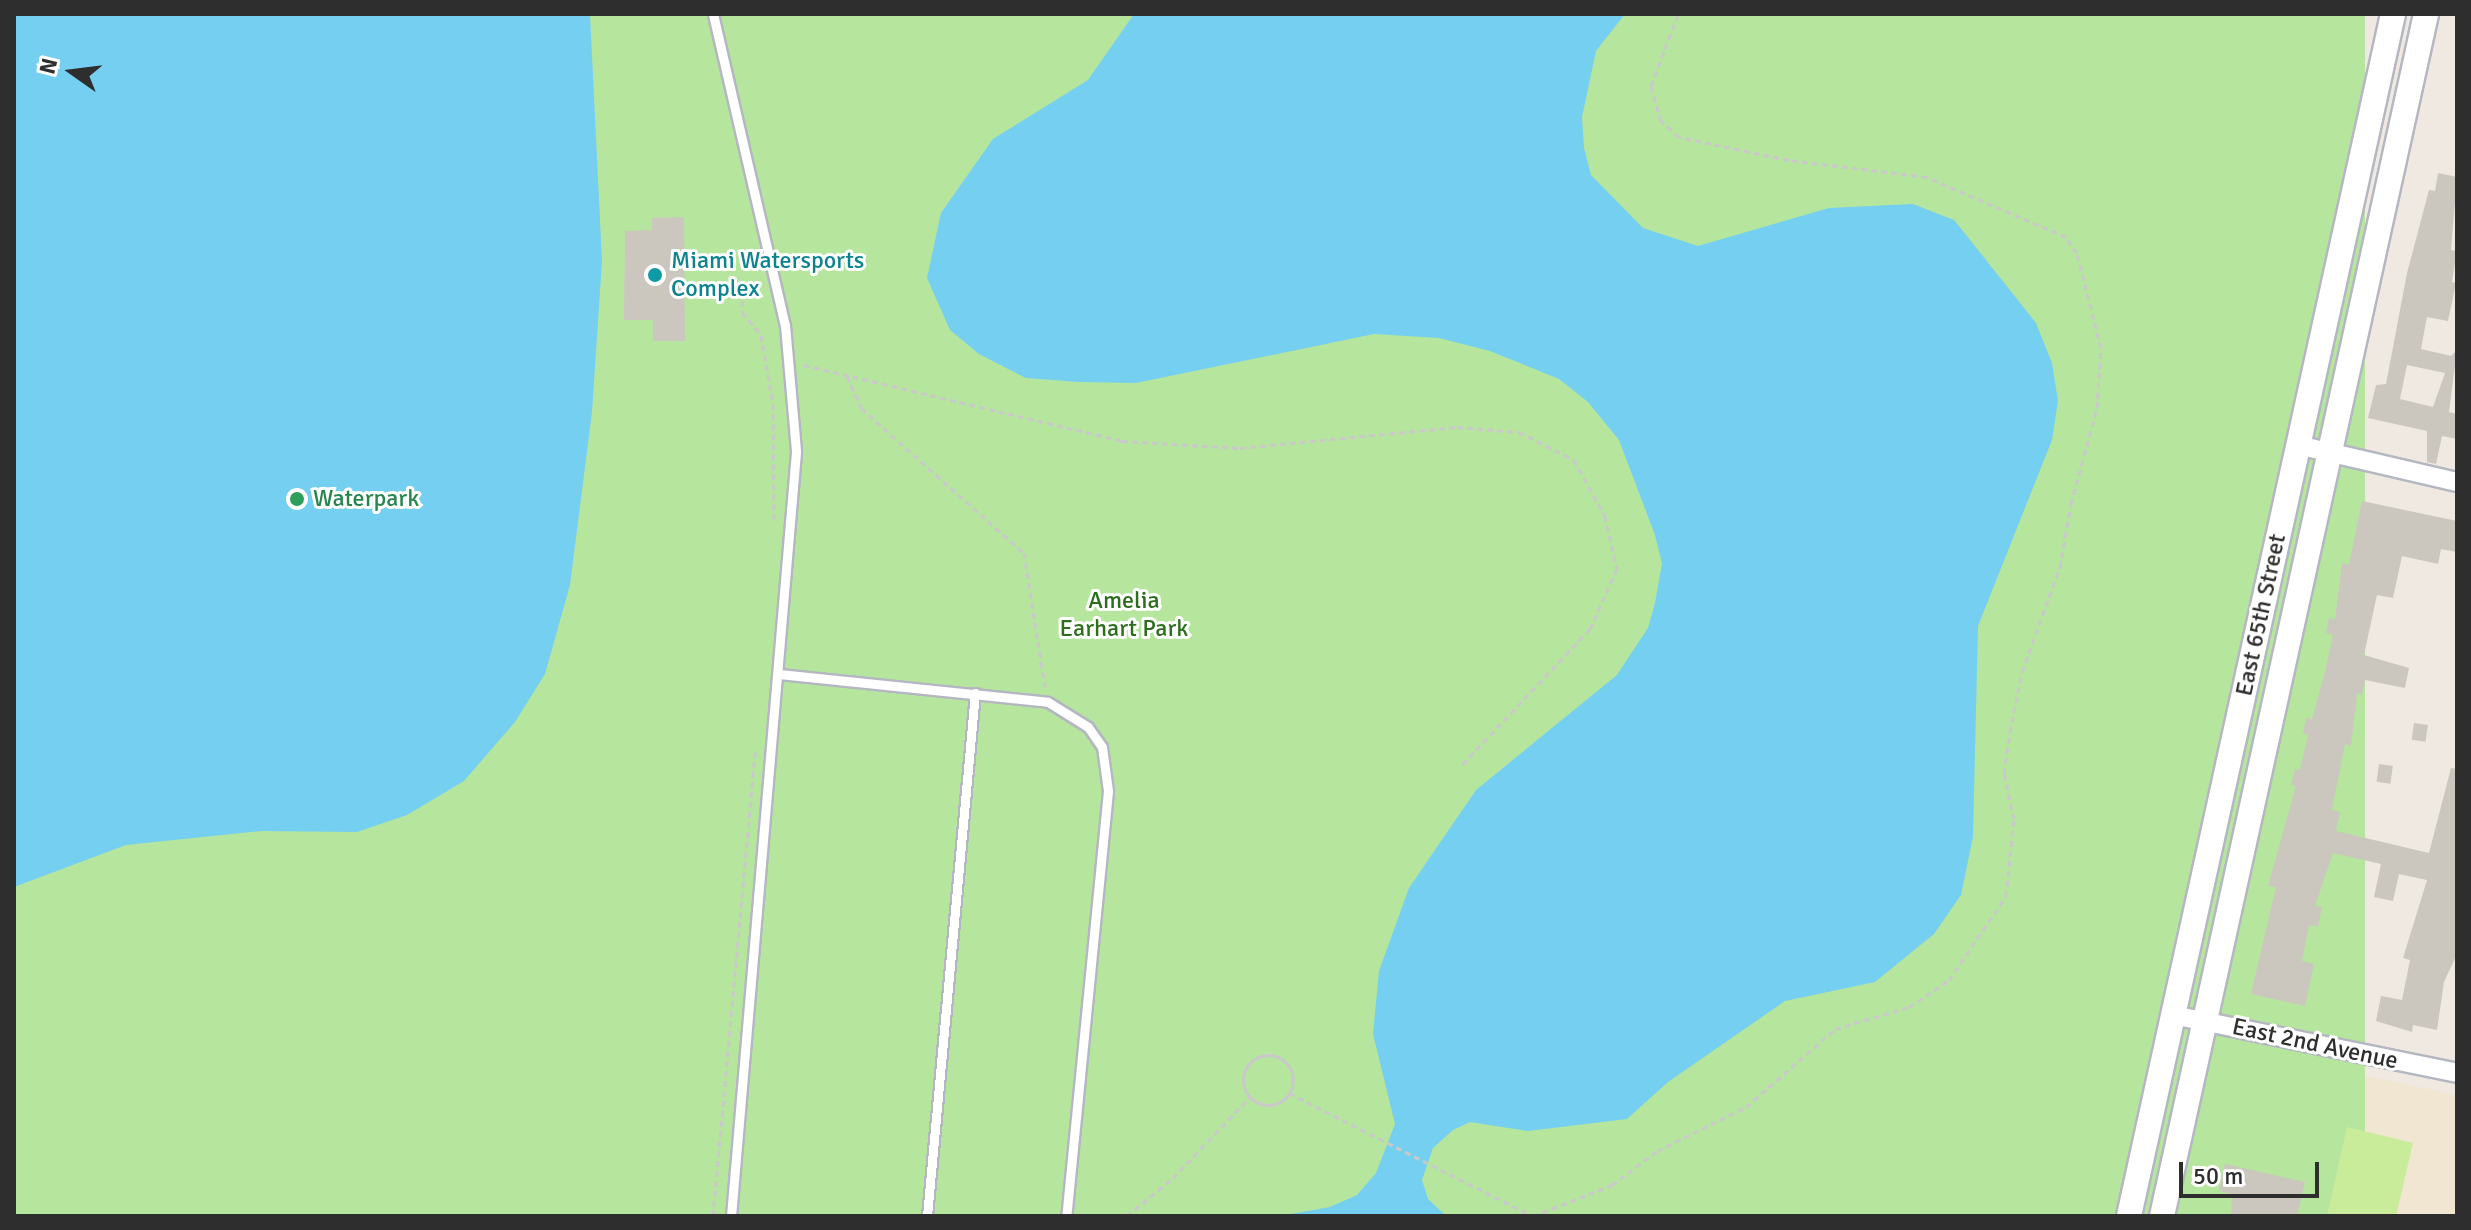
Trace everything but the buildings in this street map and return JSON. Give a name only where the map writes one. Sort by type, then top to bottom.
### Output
[{"type":"main road","name":"East 65th Street","points":[[2129,1216],[2393,14]]},
{"type":"main road","name":"East 65th Street","points":[[2162,1216],[2426,14]]},
{"type":"street","points":[[2298,445],[2457,482]]},
{"type":"street","name":"East 2nd Avenue","points":[[2173,1015],[2457,1073]]},
{"type":"lane","points":[[713,14],[785,325],[796,452],[731,1216]]},
{"type":"lane","points":[[779,674],[1048,702],[1088,727],[1102,747],[1108,791],[1066,1216]]},
{"type":"lane","points":[[927,1216],[975,693]]},
{"type":"path","points":[[1289,1093],[1533,1216],[1583,1200],[1657,1151],[1746,1107],[1835,1029],[1909,1007],[1949,980],[2006,896],[2014,819],[2004,773],[2010,732],[2022,672],[2060,567],[2071,504],[2097,408],[2101,348],[2077,253],[2066,237],[1927,177],[1789,160],[1679,137],[1661,121],[1651,86],[1678,14]]},
{"type":"path","points":[[744,281],[742,312],[761,335],[773,404],[774,532]]},
{"type":"path","points":[[788,361],[1122,441],[1240,448],[1457,427],[1519,432],[1574,460],[1605,516],[1617,569],[1590,629],[1460,767]]},
{"type":"path","points":[[846,374],[861,408],[1024,553],[1048,702]]},
{"type":"path","points":[[713,1216],[755,748]]},
{"type":"path","points":[[1250,1097],[1244,1071],[1265,1055],[1289,1066],[1289,1093]]},
{"type":"path","points":[[1250,1097],[1266,1105],[1289,1093]]},
{"type":"path","points":[[1127,1216],[1173,1178],[1250,1097]]},
{"type":"shaded area","points":[[2242,1050],[2457,1095],[2457,1216],[2195,1216],[2228,1063]]},
{"type":"green space","name":"Amelia Earhart Park","points":[[14,14],[2365,14],[2365,1216],[14,1216]]},
{"type":"green space","points":[[2347,1127],[2413,1143],[2396,1216],[2327,1216]]},
{"type":"water","name":"Waterpark","points":[[14,14],[590,14],[602,261],[592,412],[570,585],[545,674],[515,722],[464,781],[407,815],[357,832],[262,831],[126,845],[14,887]]},
{"type":"water","points":[[1134,14],[1625,14],[1596,51],[1582,117],[1584,148],[1591,175],[1643,228],[1698,246],[1829,208],[1913,204],[1954,220],[2036,323],[2052,363],[2058,401],[2052,440],[1978,626],[1973,837],[1961,895],[1934,934],[1875,982],[1785,1001],[1668,1082],[1627,1119],[1528,1131],[1470,1122],[1453,1130],[1433,1148],[1422,1180],[1428,1199],[1446,1216],[1280,1216],[1330,1207],[1357,1195],[1376,1173],[1395,1124],[1373,1034],[1379,971],[1409,888],[1476,790],[1617,675],[1648,628],[1655,603],[1662,563],[1655,535],[1619,440],[1588,402],[1559,379],[1490,351],[1439,338],[1374,334],[1136,383],[1079,382],[1026,378],[979,354],[950,330],[927,278],[941,213],[993,139],[1088,80]]},
{"type":"place","name":"Miami Watersports Complex","points":[[655,275]]},
{"type":"place","name":"Waterpark","points":[[297,499]]}]
